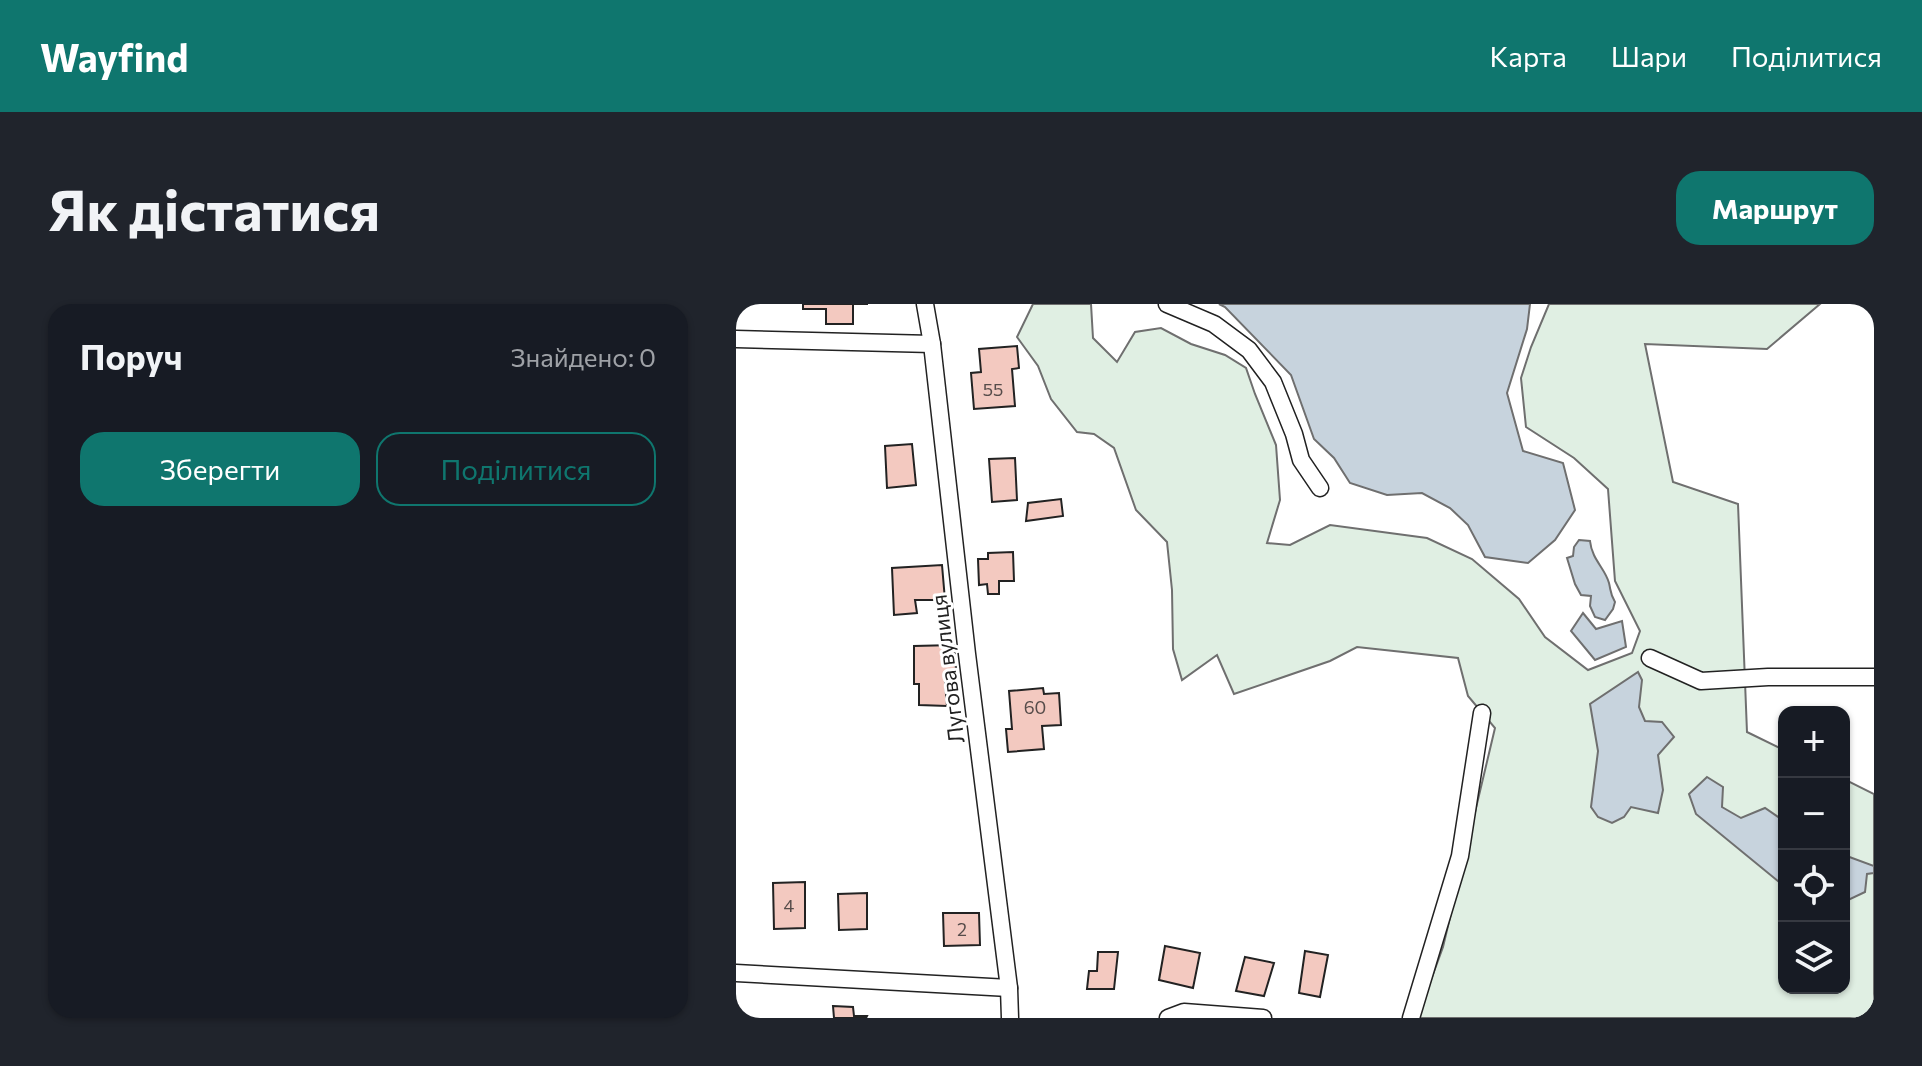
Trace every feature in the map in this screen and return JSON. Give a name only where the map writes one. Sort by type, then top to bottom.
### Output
[{"type":"street","name":"Лугова вулиця","points":[[925,304],[1009,988],[1010,1018]]},
{"type":"street","points":[[1167,304],[1214,324],[1249,350],[1273,382],[1301,460],[1320,488]]},
{"type":"street","points":[[736,339],[932,344]]},
{"type":"street","points":[[1650,658],[1701,681],[1768,677],[1874,677]]},
{"type":"street","points":[[1411,1018],[1460,856],[1482,713]]},
{"type":"street","points":[[736,973],[1009,988]]},
{"type":"street","points":[[1168,1018],[1184,1012],[1263,1018]]},
{"type":"green space","points":[[1033,304],[1091,304],[1093,338],[1117,362],[1135,332],[1161,328],[1191,344],[1225,355],[1246,368],[1276,445],[1280,500],[1267,543],[1290,545],[1330,525],[1427,538],[1472,559],[1519,599],[1545,637],[1588,670],[1632,653],[1640,631],[1615,581],[1608,489],[1574,458],[1526,427],[1521,378],[1549,304],[1820,304],[1767,349],[1645,344],[1673,482],[1738,504],[1747,732],[1778,747],[1778,994],[1850,994],[1850,782],[1874,794],[1874,1018],[1417,1018],[1443,947],[1495,728],[1468,696],[1458,658],[1357,647],[1330,661],[1234,694],[1217,655],[1182,680],[1173,649],[1167,542],[1136,510],[1114,448],[1094,434],[1077,432],[1051,399],[1038,366],[1017,337]]},
{"type":"shaded area","points":[[1219,304],[1530,304],[1527,329],[1507,393],[1523,451],[1563,463],[1575,510],[1555,540],[1528,563],[1485,557],[1468,525],[1450,508],[1422,493],[1387,495],[1350,483],[1334,458],[1314,439],[1291,375]]},
{"type":"shaded area","points":[[1579,540],[1590,541],[1609,583],[1615,602],[1605,620],[1595,617],[1590,606],[1591,596],[1581,595],[1575,584],[1567,558],[1573,556]]},
{"type":"shaded area","points":[[1583,613],[1596,629],[1622,621],[1626,647],[1595,660],[1571,631]]},
{"type":"shaded area","points":[[1638,672],[1642,680],[1639,707],[1645,721],[1662,722],[1674,737],[1658,755],[1663,790],[1658,813],[1631,807],[1624,817],[1612,823],[1598,817],[1591,807],[1598,751],[1590,704]]},
{"type":"shaded area","points":[[1707,777],[1723,787],[1722,807],[1741,818],[1765,808],[1778,817],[1778,881],[1696,814],[1689,794]]},
{"type":"shaded area","points":[[1850,857],[1874,866],[1874,873],[1867,874],[1865,892],[1850,899]]},
{"type":"building","points":[[803,304],[853,304],[853,324],[826,324],[826,309],[803,309]]},
{"type":"building","points":[[1017,346],[1019,368],[1012,369],[1015,406],[974,409],[971,373],[981,372],[979,349]]},
{"type":"building","points":[[912,444],[916,485],[887,488],[885,446]]},
{"type":"building","points":[[1015,458],[1017,500],[992,502],[989,459]]},
{"type":"building","points":[[1061,499],[1063,516],[1026,521],[1028,503]]},
{"type":"building","points":[[1013,552],[1014,581],[999,581],[999,594],[988,594],[987,584],[979,585],[978,559],[988,559],[988,553]]},
{"type":"building","points":[[942,565],[945,600],[915,600],[917,613],[894,615],[892,568]]},
{"type":"building","points":[[954,645],[957,682],[945,682],[947,706],[919,705],[919,684],[914,684],[914,646]]},
{"type":"building","points":[[1043,688],[1044,694],[1059,693],[1061,725],[1042,726],[1044,749],[1008,752],[1006,729],[1012,729],[1009,691]]},
{"type":"building","points":[[805,882],[805,928],[774,929],[773,883]]},
{"type":"building","points":[[867,893],[867,929],[839,930],[838,894]]},
{"type":"building","points":[[943,913],[979,913],[980,945],[944,946]]},
{"type":"building","points":[[1165,946],[1200,953],[1193,988],[1159,980]]},
{"type":"building","points":[[1305,951],[1328,955],[1320,997],[1299,993]]},
{"type":"building","points":[[1098,952],[1118,952],[1114,989],[1087,989],[1089,971],[1097,971]]},
{"type":"building","points":[[1245,957],[1274,963],[1264,996],[1236,991]]},
{"type":"building","points":[[833,1006],[853,1007],[854,1016],[867,1016],[834,1018]]}]
